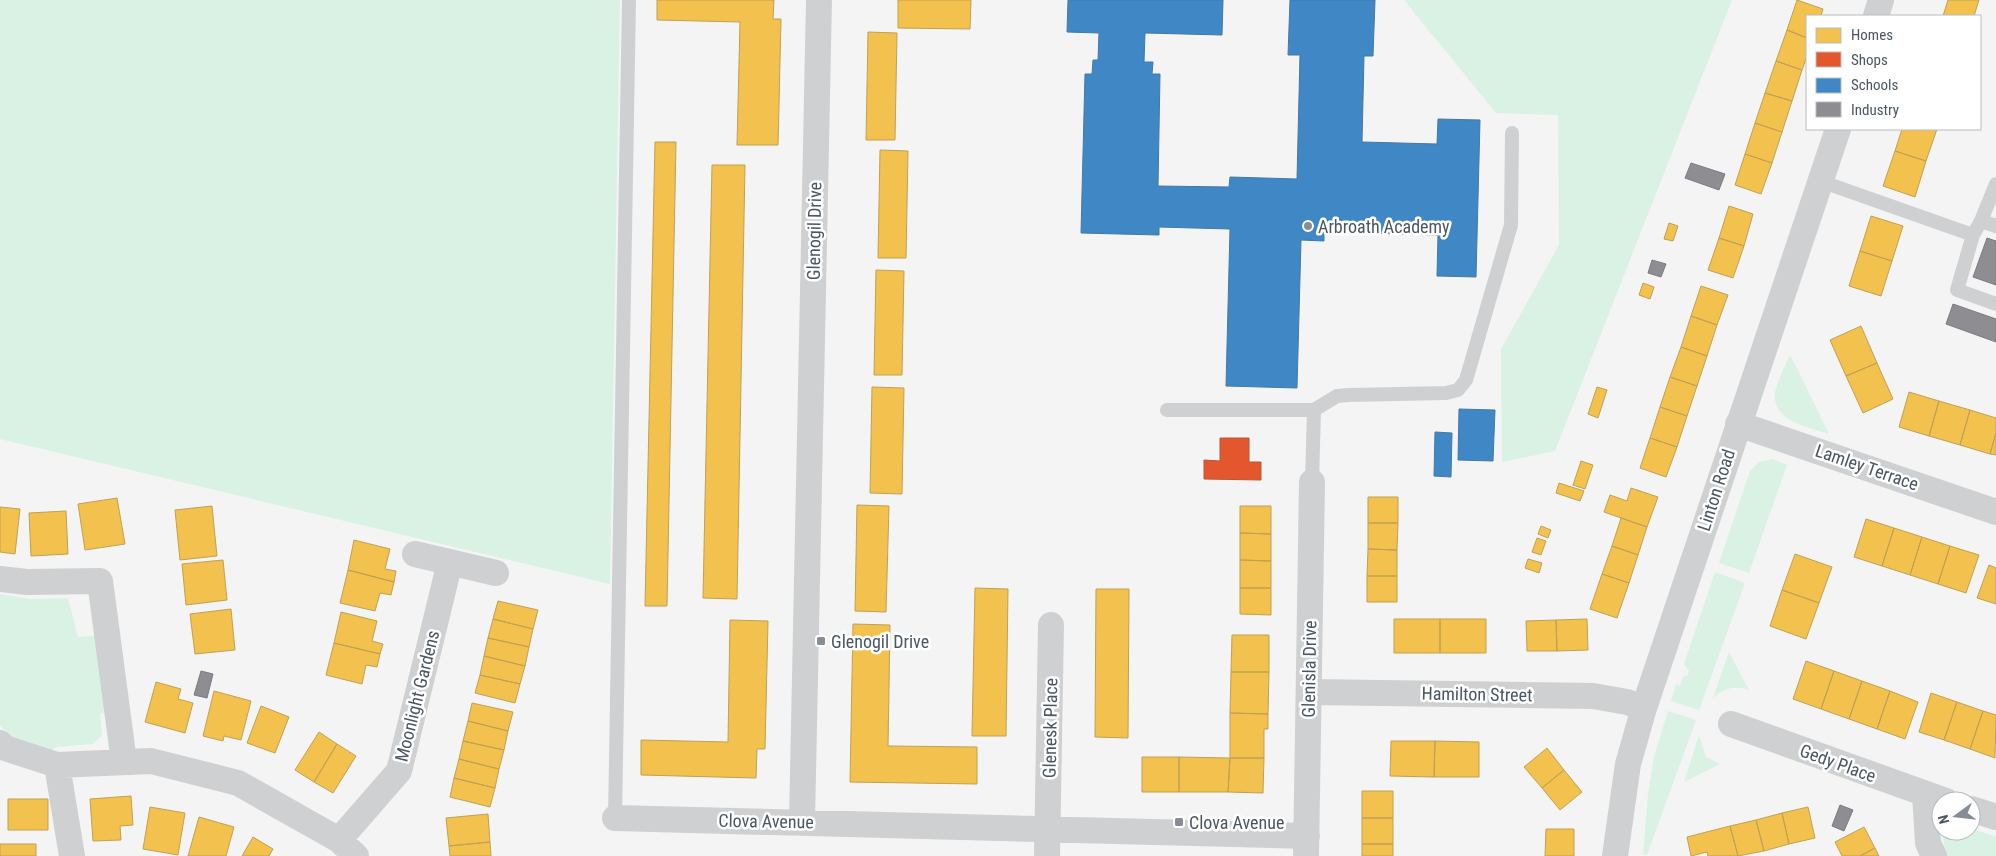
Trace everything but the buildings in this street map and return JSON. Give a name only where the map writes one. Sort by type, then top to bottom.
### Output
[{"type":"street","name":"Glenogil Drive","points":[[802,822],[819,0]]},
{"type":"street","points":[[1876,15],[1882,0]]},
{"type":"street","name":"Linton Road","points":[[1616,856],[1628,764],[1644,708],[1838,130]]},
{"type":"street","name":"Lamley Terrace","points":[[1738,424],[1996,512]]},
{"type":"street","name":"Glenisla Drive","points":[[1307,846],[1312,482]]},
{"type":"street","points":[[415,554],[496,573]]},
{"type":"street","name":"Moonlight Gardens","points":[[0,743],[5,748],[57,765],[151,761],[238,783],[348,848],[399,771],[450,562]]},
{"type":"street","points":[[0,578],[26,582],[100,581],[124,762]]},
{"type":"street","name":"Glenesk Place","points":[[1048,844],[1051,625]]},
{"type":"street","name":"Hamilton Street","points":[[1309,692],[1593,696],[1627,702],[1644,708]]},
{"type":"street","name":"Gedy Place","points":[[1731,724],[1931,797]]},
{"type":"street","points":[[57,765],[72,856]]},
{"type":"street","points":[[1981,812],[1996,817]]},
{"type":"street","name":"Clova Avenue","points":[[615,818],[802,822],[1048,844],[1307,846]]},
{"type":"street","points":[[1931,824],[1928,843],[1934,856]]},
{"type":"lane","points":[[615,818],[629,0]]},
{"type":"lane","points":[[1167,410],[1314,410],[1337,396],[1446,393],[1462,386],[1486,315],[1511,225],[1512,133]]},
{"type":"lane","points":[[1820,181],[1973,235]]},
{"type":"lane","points":[[1996,184],[1981,221],[1973,235],[1957,290],[1996,304]]},
{"type":"lane","points":[[1981,221],[1996,226]]},
{"type":"lane","points":[[1312,482],[1314,410]]},
{"type":"green space","points":[[0,0],[620,0],[610,584],[0,439]]},
{"type":"green space","points":[[1404,0],[1732,0],[1555,451],[1502,462],[1501,349],[1559,245],[1558,115],[1496,113]]},
{"type":"green space","points":[[1791,356],[1829,434],[1793,422],[1779,411],[1775,393],[1777,384]]},
{"type":"green space","points":[[1772,459],[1787,465],[1749,573],[1719,563],[1750,471],[1759,462]]},
{"type":"green space","points":[[1715,572],[1745,583],[1699,710],[1671,701],[1676,684],[1680,686],[1683,677],[1688,675],[1689,671],[1684,664]]},
{"type":"green space","points":[[0,594],[29,599],[68,598],[78,637],[99,635],[108,712],[100,714],[102,735],[93,744],[57,747],[43,755],[26,748],[0,726]]},
{"type":"green space","points":[[1729,652],[1749,690],[1730,688],[1713,698]]},
{"type":"green space","points":[[1668,711],[1696,720],[1647,855],[1643,855],[1648,794],[1654,757]]},
{"type":"green space","points":[[1699,735],[1706,757],[1720,764],[1684,782]]},
{"type":"green space","points":[[1981,832],[1996,837],[1996,856],[1946,856],[1944,841],[1981,841]]},
{"type":"place","name":"Arbroath Academy","points":[[1308,226]]},
{"type":"place","name":"Glenogil Drive","points":[[821,641]]},
{"type":"place","name":"Clova Avenue","points":[[1179,822]]}]
